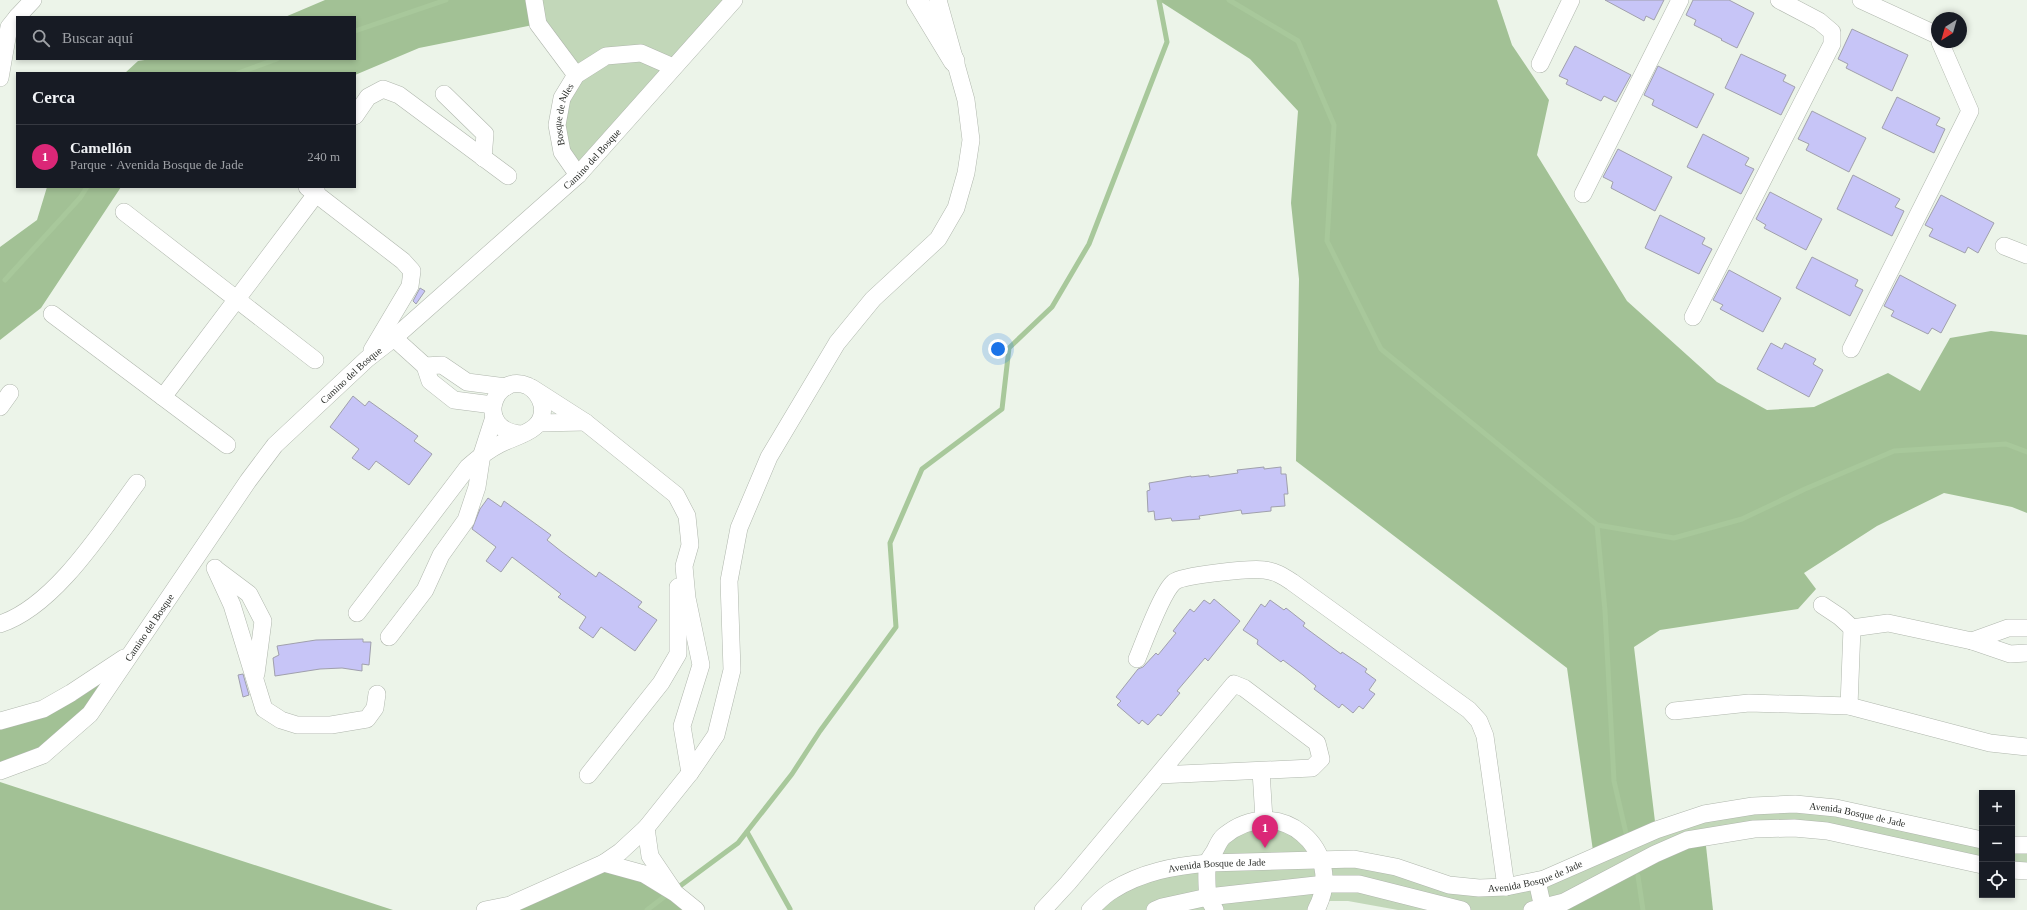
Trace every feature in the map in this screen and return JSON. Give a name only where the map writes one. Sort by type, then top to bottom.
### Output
[{"type":"main road","points":[[917,0],[954,61]]},
{"type":"street","name":"Bosque de Ailes","points":[[534,0],[538,24],[576,74]]},
{"type":"street","name":"Camino del Bosque","points":[[0,771],[43,755],[90,714],[248,482],[275,446],[367,359],[394,338],[578,175],[734,0]]},
{"type":"street","points":[[485,910],[510,905],[604,863],[646,828],[690,773],[716,735],[732,670],[729,581],[739,528],[769,457],[837,343],[873,299],[938,239],[956,208],[966,172],[971,140],[966,100],[938,0]]},
{"type":"street","points":[[1540,64],[1571,0]]},
{"type":"street","points":[[1583,194],[1680,0]]},
{"type":"street","points":[[1693,317],[1832,44],[1832,32],[1820,21],[1779,0]]},
{"type":"street","points":[[1862,0],[1931,32]]},
{"type":"street","points":[[0,20],[23,11]]},
{"type":"street","points":[[0,78],[9,27],[16,19]]},
{"type":"street","points":[[1851,349],[1970,111],[1943,48]]},
{"type":"street","name":"Bosque de Ailes","points":[[578,175],[562,152],[556,125],[562,98],[576,74],[606,56],[641,53],[673,68]]},
{"type":"street","points":[[356,115],[368,97],[383,88],[399,95],[508,176]]},
{"type":"street","points":[[444,94],[485,134],[483,158]]},
{"type":"street","points":[[163,397],[237,299],[313,189],[412,271],[410,286],[367,359]]},
{"type":"street","points":[[124,212],[315,360]]},
{"type":"street","points":[[2004,246],[2027,254]]},
{"type":"street","points":[[52,314],[227,445]]},
{"type":"street","points":[[394,338],[425,366],[430,382],[454,400],[493,411]]},
{"type":"street","points":[[425,366],[442,365],[467,382],[506,387]]},
{"type":"street","points":[[389,637],[425,590],[441,555],[466,520],[477,487],[482,454],[497,394],[506,387],[515,384],[524,385],[532,388],[585,422],[676,495],[687,516],[690,545],[676,590],[678,654],[661,683],[588,775]]},
{"type":"street","points":[[357,613],[468,467],[482,454],[501,443],[532,430],[539,423],[543,411],[540,398],[532,388]]},
{"type":"street","points":[[0,406],[10,393]]},
{"type":"street","points":[[493,411],[500,427],[510,433],[523,434]]},
{"type":"street","points":[[539,423],[585,422]]},
{"type":"street","points":[[0,624],[16,618],[60,584],[137,483]]},
{"type":"street","points":[[199,554],[249,594],[263,621],[255,678]]},
{"type":"street","points":[[684,566],[687,598],[700,665],[682,726],[690,773]]},
{"type":"street","points":[[215,568],[232,605],[264,709],[281,720],[297,725],[331,725],[367,719],[375,708],[377,694]]},
{"type":"street","points":[[1137,659],[1166,592],[1174,582],[1186,577],[1262,569],[1276,572],[1469,710],[1480,721],[1485,736],[1506,887]]},
{"type":"street","points":[[1822,605],[1840,617],[1852,628],[1849,706]]},
{"type":"street","points":[[1852,628],[1888,623],[1972,641],[2010,654],[2027,653]]},
{"type":"street","points":[[1972,641],[2008,628],[2027,628]]},
{"type":"street","points":[[0,720],[42,709],[70,693],[132,652]]},
{"type":"street","points":[[1043,910],[1158,775],[1224,693],[1234,684],[1244,688],[1317,743],[1321,759],[1312,768],[1158,775]]},
{"type":"street","points":[[1674,711],[1749,703],[1849,706],[1990,743],[2027,746]]},
{"type":"street","points":[[1261,771],[1264,819]]},
{"type":"street","name":"Avenida Bosque de Jade","points":[[1090,910],[1112,890],[1141,876],[1184,865],[1208,863],[1354,859],[1396,867],[1449,884],[1479,888],[1506,887],[1537,881],[1585,862],[1656,830],[1704,814],[1753,806],[1795,804],[1836,808],[1979,839]]},
{"type":"street","points":[[1211,903],[1208,863],[1223,837],[1248,822],[1264,819],[1278,821],[1305,834],[1322,859],[1325,884],[1321,901],[1316,910]]},
{"type":"street","points":[[646,828],[650,856],[676,893]]},
{"type":"street","name":"Avenida Bosque de Jade","points":[[1538,909],[1564,902],[1655,854],[1687,840],[1754,830],[1794,828],[1827,831],[1979,864]]},
{"type":"street","points":[[2015,845],[2027,845]]},
{"type":"street","points":[[604,863],[644,874],[676,893],[696,910]]},
{"type":"street","points":[[2015,870],[2027,871]]},
{"type":"street","points":[[1537,881],[1538,909]]},
{"type":"street","points":[[1155,910],[1162,907],[1211,903],[1325,884],[1359,884],[1462,910]]},
{"type":"green space","points":[[325,0],[534,0],[538,24],[419,48],[356,75],[356,72],[126,72],[138,61],[144,60],[356,60],[356,16],[287,16]]},
{"type":"green space","points":[[534,0],[734,0],[578,175],[557,125],[576,74]]},
{"type":"green space","points":[[1158,0],[1497,0],[1512,45],[1549,100],[1537,155],[1627,301],[1717,382],[1767,410],[1814,407],[1888,373],[1920,391],[1950,338],[1991,331],[2027,335],[2027,513],[2012,507],[1944,493],[1877,526],[1804,573],[1816,589],[1798,609],[1660,630],[1634,647],[1656,830],[1594,858],[1567,668],[1296,461],[1299,279],[1291,203],[1298,111],[1250,59]]},
{"type":"green space","points":[[47,188],[120,188],[41,308],[0,340],[0,247],[37,220]]},
{"type":"green space","points":[[132,652],[90,714],[43,755],[0,771],[0,721],[9,719]]},
{"type":"green space","points":[[0,782],[393,910],[0,910]]},
{"type":"green space","points":[[1795,804],[1979,839],[1979,864],[1827,831],[1687,840],[1565,910],[1398,910],[1348,901],[1321,901],[1316,910],[1090,910],[1112,890],[1208,863],[1223,837],[1278,821],[1322,859],[1506,887],[1656,830]]},
{"type":"green space","points":[[1705,837],[1713,910],[1565,910]]},
{"type":"green space","points":[[2015,845],[2027,845],[2027,871],[2015,870]]},
{"type":"green space","points":[[604,863],[696,910],[485,910]]},
{"type":"building","points":[[1605,0],[1664,0],[1654,20],[1646,16],[1644,21]]},
{"type":"building","points":[[1693,0],[1729,0],[1754,13],[1737,48],[1694,25],[1696,20],[1686,15]]},
{"type":"building","points":[[1852,29],[1908,55],[1892,91],[1846,68],[1848,64],[1838,59]]},
{"type":"building","points":[[1575,46],[1631,75],[1616,102],[1604,96],[1601,101],[1566,84],[1568,80],[1559,76]]},
{"type":"building","points":[[1741,54],[1786,75],[1783,81],[1795,87],[1781,115],[1725,88]]},
{"type":"building","points":[[1658,66],[1714,94],[1697,128],[1652,105],[1654,100],[1644,95]]},
{"type":"building","points":[[1897,97],[1940,118],[1936,125],[1945,129],[1934,153],[1882,128]]},
{"type":"building","points":[[1812,111],[1866,138],[1849,172],[1806,150],[1809,144],[1798,139]]},
{"type":"building","points":[[1703,134],[1749,158],[1745,165],[1754,169],[1741,194],[1687,167]]},
{"type":"building","points":[[1618,149],[1672,177],[1655,211],[1611,188],[1613,182],[1603,177]]},
{"type":"building","points":[[1853,175],[1900,199],[1895,207],[1904,211],[1892,236],[1837,209]]},
{"type":"building","points":[[1770,192],[1822,219],[1806,250],[1764,228],[1766,225],[1756,219]]},
{"type":"building","points":[[1941,195],[1994,223],[1978,253],[1968,247],[1965,253],[1929,236],[1933,229],[1925,225]]},
{"type":"building","points":[[1660,215],[1705,238],[1702,244],[1712,249],[1699,274],[1645,248]]},
{"type":"building","points":[[1812,257],[1858,280],[1855,286],[1863,290],[1850,316],[1796,288]]},
{"type":"building","points":[[1729,270],[1781,298],[1763,332],[1720,309],[1723,305],[1713,300]]},
{"type":"building","points":[[1900,275],[1956,305],[1941,333],[1932,328],[1928,334],[1891,316],[1894,311],[1884,306]]},
{"type":"building","points":[[420,288],[425,291],[416,304],[413,301]]},
{"type":"building","points":[[1771,343],[1782,349],[1785,343],[1816,359],[1813,364],[1823,370],[1809,397],[1757,369]]},
{"type":"building","points":[[353,396],[365,406],[369,401],[418,436],[414,441],[432,454],[409,485],[376,461],[369,470],[352,458],[359,449],[330,427]]},
{"type":"building","points":[[1264,467],[1264,469],[1281,467],[1281,474],[1286,474],[1288,494],[1284,494],[1285,506],[1271,507],[1271,511],[1242,514],[1241,510],[1199,516],[1200,519],[1172,521],[1171,518],[1155,520],[1154,511],[1148,512],[1147,491],[1150,490],[1149,483],[1191,476],[1209,475],[1209,477],[1238,473],[1237,470]]},
{"type":"building","points":[[488,498],[501,507],[504,501],[551,535],[547,540],[596,577],[599,572],[642,602],[638,607],[657,620],[635,651],[601,627],[593,638],[579,628],[586,617],[558,597],[561,594],[512,557],[501,572],[486,561],[496,547],[472,529],[480,509]]},
{"type":"building","points":[[1214,599],[1240,621],[1208,661],[1205,658],[1177,691],[1180,693],[1161,716],[1158,714],[1148,725],[1142,720],[1139,724],[1117,705],[1121,701],[1116,697],[1138,669],[1143,667],[1156,653],[1158,655],[1176,633],[1173,631],[1190,609],[1194,612],[1204,600],[1210,604]]},
{"type":"building","points":[[1270,600],[1284,610],[1286,608],[1305,623],[1303,626],[1341,654],[1342,652],[1367,669],[1365,672],[1376,680],[1369,690],[1375,694],[1363,709],[1359,706],[1353,713],[1342,704],[1339,708],[1314,689],[1316,686],[1303,675],[1283,660],[1281,662],[1257,644],[1258,640],[1243,630],[1261,604],[1265,607]]},
{"type":"building","points":[[363,639],[363,642],[371,642],[369,665],[362,664],[362,671],[342,668],[320,669],[275,676],[273,658],[279,655],[277,646],[316,640]]},
{"type":"building","points":[[243,674],[249,695],[243,697],[238,675]]},
{"type":"waterway","points":[[356,31],[446,0]]},
{"type":"waterway","points":[[680,886],[738,843],[792,774],[820,731],[896,627],[890,543],[922,469],[1002,409],[1009,348],[1052,307],[1089,244],[1167,42],[1159,0]]},
{"type":"waterway","points":[[1229,0],[1298,41],[1334,125],[1327,241],[1381,349],[1597,525],[1674,538],[1742,519],[1805,489],[1894,451],[2006,444],[2027,452]]},
{"type":"waterway","points":[[241,72],[274,60]]},
{"type":"waterway","points":[[5,280],[80,198],[86,188]]},
{"type":"waterway","points":[[1597,525],[1605,611],[1614,781],[1626,833]]},
{"type":"waterway","points":[[747,832],[790,909]]},
{"type":"waterway","points":[[1638,876],[1643,910]]},
{"type":"waterway","points":[[647,910],[664,897]]},
{"type":"place","name":"Camellón","points":[[1265,848]]}]
